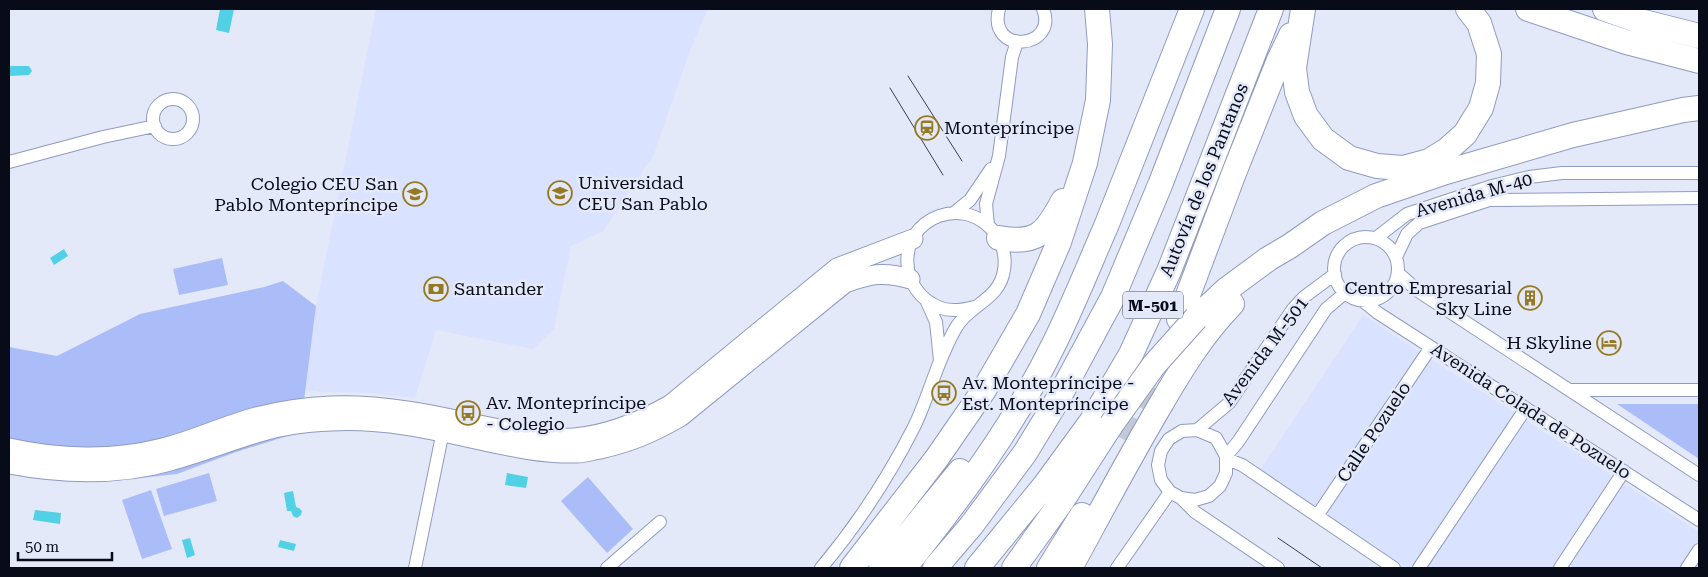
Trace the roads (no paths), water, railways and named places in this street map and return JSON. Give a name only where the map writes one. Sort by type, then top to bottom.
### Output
[{"type":"highway","points":[[852,568],[937,458],[984,390],[1028,314],[1058,242],[1085,163],[1098,100],[1100,44],[1097,9]]},
{"type":"highway","points":[[1160,185],[1166,145],[1182,97],[1195,18],[1193,9]]},
{"type":"highway","points":[[904,568],[946,516],[989,455],[1026,397],[1055,342],[1083,282],[1193,9]]},
{"type":"highway","name":"M-501","points":[[935,568],[971,526],[1025,453],[1058,399],[1113,297],[1160,185],[1228,9]]},
{"type":"highway","name":"Autovía de los Pantanos","points":[[977,568],[1046,485],[1091,422],[1131,354],[1169,271],[1271,9]]},
{"type":"highway","points":[[1303,9],[1294,68],[1297,92],[1306,116],[1323,139],[1349,158],[1377,166],[1404,168],[1429,161],[1447,150],[1465,134],[1481,108],[1488,83],[1489,54],[1479,23],[1468,9]]},
{"type":"highway","points":[[1049,568],[1068,539],[1118,433],[1154,365],[1188,318],[1275,69],[1303,9]]},
{"type":"highway","points":[[1528,9],[1626,42],[1699,61]]},
{"type":"highway","points":[[1605,9],[1636,20],[1699,36]]},
{"type":"highway","points":[[1188,318],[1268,258],[1290,246],[1323,223],[1376,196],[1446,172],[1573,135],[1699,108]]},
{"type":"highway","points":[[994,232],[1016,241],[1035,238],[1051,224],[1085,163]]},
{"type":"highway","points":[[1070,568],[1138,444],[1193,351],[1216,320],[1290,246]]},
{"type":"highway","points":[[881,568],[1004,417],[1026,397]]},
{"type":"highway","points":[[1014,568],[1062,501],[1118,433]]},
{"type":"highway","points":[[1044,568],[1068,539]]},
{"type":"street","points":[[999,9],[997,18],[999,28],[1006,37],[1017,42],[1029,41],[1040,34],[1045,23],[1043,9]]},
{"type":"street","points":[[821,568],[846,538],[873,500],[897,460],[914,426],[948,343],[958,325],[974,308],[988,299],[999,286],[1004,270],[1004,254],[994,232],[986,204],[998,156],[1012,57],[1017,42]]},
{"type":"street","points":[[9,162],[103,137],[155,126]]},
{"type":"street","points":[[954,213],[970,200],[998,156]]},
{"type":"street","name":"Avenida M-40","points":[[1376,238],[1406,214],[1492,186],[1529,177],[1562,173],[1699,173]]},
{"type":"street","name":"Avenida M-40","points":[[1396,257],[1407,234],[1419,223],[1489,200],[1699,198]]},
{"type":"street","points":[[974,308],[958,311],[942,309],[927,302],[917,292],[910,279],[907,266],[908,252],[912,239],[925,224],[938,216],[954,213],[966,214],[978,218],[994,232]]},
{"type":"street","points":[[1360,237],[1376,238],[1388,245],[1396,257],[1398,272],[1392,288],[1379,298],[1363,301],[1353,298],[1338,285],[1335,274],[1336,258],[1345,244],[1360,237]]},
{"type":"street","points":[[9,464],[50,471],[126,470],[169,462],[261,431],[331,421],[366,420],[444,425],[548,437],[575,438],[622,428],[647,418],[670,405],[837,268],[912,239]]},
{"type":"street","points":[[1398,272],[1418,291],[1699,475]]},
{"type":"street","points":[[9,448],[31,453],[90,458],[126,455],[162,448],[256,418],[308,408],[370,406],[399,409],[508,446],[545,452],[579,453],[626,443],[657,430],[680,417],[845,283],[878,273],[896,274],[910,279]]},
{"type":"street","name":"Avenida M-501","points":[[1197,430],[1229,403],[1293,309],[1304,297],[1335,274]]},
{"type":"street","name":"Avenida M-501","points":[[1227,457],[1326,309],[1345,293]]},
{"type":"street","name":"Avenida Colada de Pozuelo","points":[[1363,301],[1699,520]]},
{"type":"street","points":[[927,302],[936,322],[940,364]]},
{"type":"street","name":"Calle Pozuelo","points":[[1317,516],[1432,347]]},
{"type":"street","points":[[1570,390],[1699,390]]},
{"type":"street","points":[[1419,568],[1526,408]]},
{"type":"street","points":[[415,568],[444,425]]},
{"type":"street","points":[[1278,568],[1195,512],[1161,480],[1158,465],[1161,451],[1169,439],[1182,431],[1197,430],[1216,438],[1227,457],[1242,465],[1394,568]]},
{"type":"street","points":[[1176,495],[1195,500],[1209,496],[1220,486],[1226,473],[1227,457]]},
{"type":"street","points":[[1560,568],[1624,471]]},
{"type":"street","points":[[1117,568],[1176,495]]},
{"type":"street","points":[[607,568],[660,522]]},
{"type":"street","points":[[1687,568],[1699,550]]},
{"type":"tunnel","points":[[1125,440],[1155,374]]},
{"type":"tram line","points":[[908,76],[962,161]]},
{"type":"tram line","points":[[890,88],[943,175]]},
{"type":"tram line","points":[[1278,538],[1322,568]]},
{"type":"place","name":"Montepríncipe","points":[[927,128]]},
{"type":"place","name":"Universidad CEU San Pablo","points":[[560,193]]},
{"type":"place","name":"Colegio CEU San Pablo Montepríncipe","points":[[415,194]]},
{"type":"place","name":"Santander","points":[[436,289]]},
{"type":"place","name":"Centro Empresarial Sky Line","points":[[1530,298]]},
{"type":"place","name":"H Skyline","points":[[1609,343]]},
{"type":"place","name":"Av. Montepríncipe - Est. Montepríncipe","points":[[944,393]]},
{"type":"place","name":"Av. Montepríncipe - Colegio","points":[[468,413]]}]
